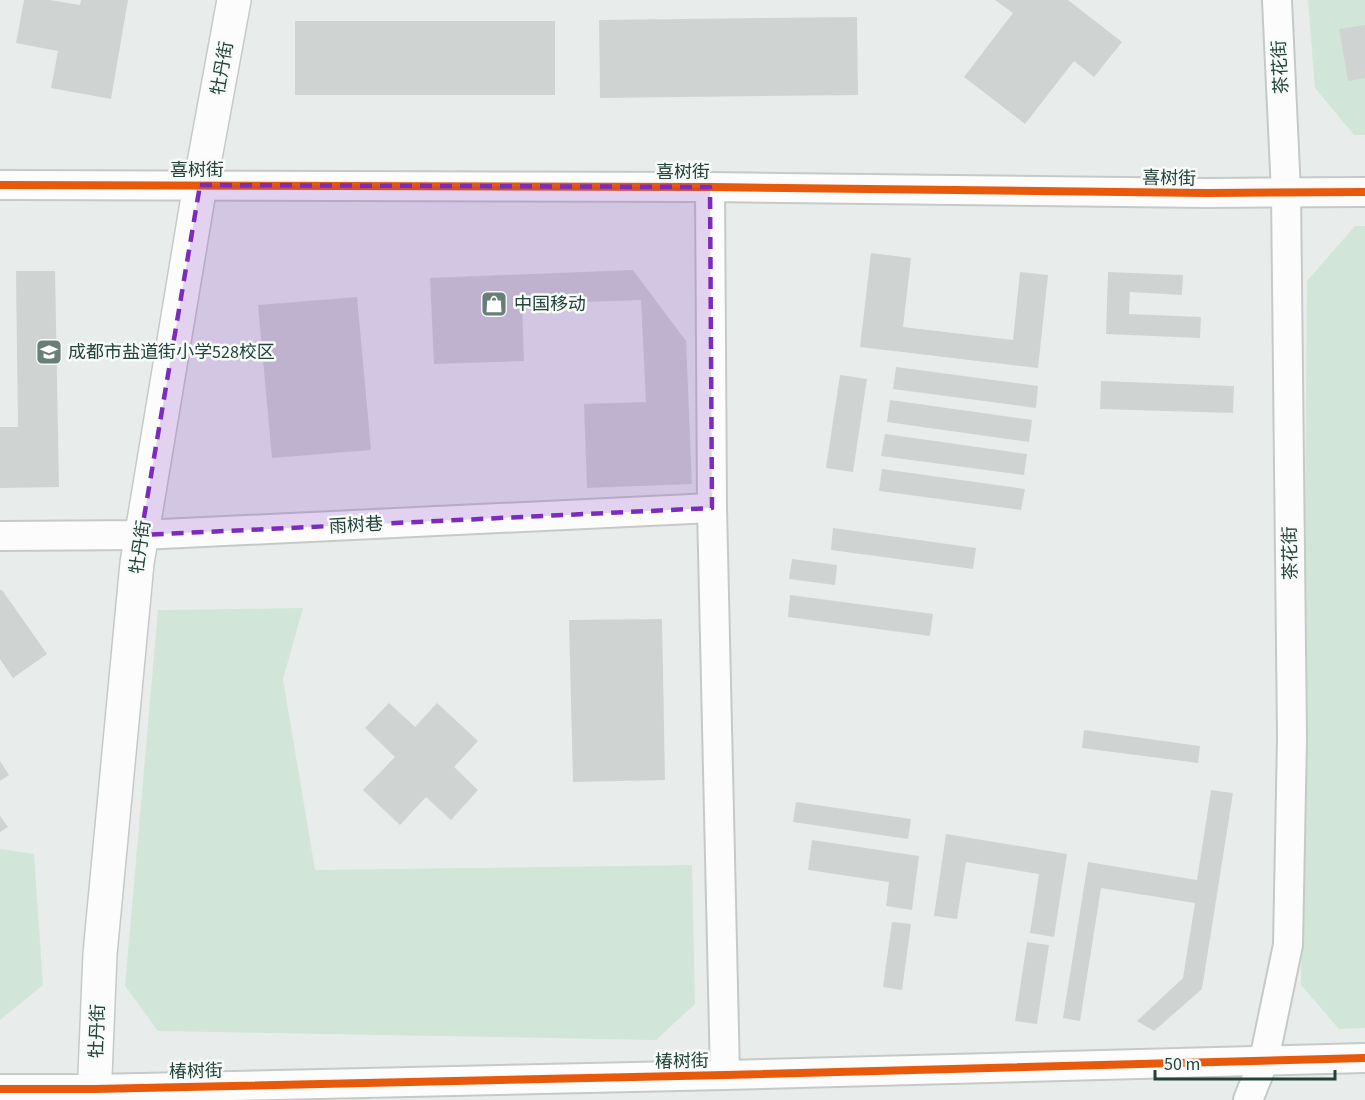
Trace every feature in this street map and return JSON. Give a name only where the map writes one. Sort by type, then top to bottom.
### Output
[{"type":"street","name":"牡丹街","points":[[94,1094],[100,954],[137,562],[200,185],[234,0]]},
{"type":"street","name":"茶花街","points":[[1248,1100],[1264,1060],[1287,945],[1289,888],[1292,738],[1286,192],[1277,0]]},
{"type":"street","name":"喜树街","points":[[0,185],[710,187],[1184,193],[1365,192]]},
{"type":"street","points":[[710,187],[712,508],[725,1075]]},
{"type":"street","name":"雨树巷","points":[[0,536],[141,536],[712,508]]},
{"type":"street","name":"椿树街","points":[[0,1089],[94,1094],[1365,1058]]},
{"type":"highlighted area","points":[[200,185],[710,187],[712,508],[141,535]]},
{"type":"green space","points":[[1308,0],[1365,0],[1365,135],[1354,135],[1315,88]]},
{"type":"green space","points":[[1355,226],[1365,226],[1365,1028],[1339,1029],[1301,985],[1307,281]]},
{"type":"green space","points":[[303,608],[283,679],[315,870],[692,865],[695,1004],[656,1040],[158,1031],[125,986],[158,610]]},
{"type":"green space","points":[[0,849],[34,854],[43,985],[0,1020]]},
{"type":"building","points":[[24,0],[50,0],[80,5],[81,0],[128,0],[111,99],[51,88],[58,51],[16,43]]},
{"type":"building","points":[[995,0],[1068,0],[1122,42],[1094,77],[1074,61],[1025,124],[964,77],[1013,13]]},
{"type":"building","points":[[857,17],[858,95],[600,98],[599,20]]},
{"type":"building","points":[[295,21],[555,21],[555,95],[295,95]]},
{"type":"building","points":[[1365,25],[1365,78],[1348,81],[1339,29]]},
{"type":"building","points":[[871,253],[911,258],[903,327],[1013,340],[1020,272],[1048,275],[1038,368],[860,347]]},
{"type":"building","points":[[633,270],[686,341],[692,484],[587,488],[584,404],[646,402],[641,300],[522,304],[524,361],[434,364],[430,278]]},
{"type":"building","points":[[16,271],[55,271],[59,487],[0,488],[0,427],[18,427]]},
{"type":"building","points":[[1108,272],[1183,275],[1182,295],[1130,292],[1129,314],[1201,317],[1200,338],[1106,334]]},
{"type":"building","points":[[357,297],[371,450],[272,458],[258,305]]},
{"type":"building","points":[[896,367],[1038,386],[1036,408],[893,389]]},
{"type":"building","points":[[840,375],[867,379],[853,472],[826,468]]},
{"type":"building","points":[[1101,381],[1234,386],[1233,413],[1100,409]]},
{"type":"building","points":[[890,400],[1032,420],[1029,442],[887,422]]},
{"type":"building","points":[[885,434],[1027,454],[1024,475],[881,456]]},
{"type":"building","points":[[882,469],[1025,489],[1021,510],[879,491]]},
{"type":"building","points":[[833,528],[976,548],[973,569],[831,550]]},
{"type":"building","points":[[792,559],[837,565],[835,585],[789,579]]},
{"type":"building","points":[[0,590],[47,654],[13,678],[0,659]]},
{"type":"building","points":[[790,595],[933,614],[930,636],[788,617]]},
{"type":"building","points":[[662,619],[665,780],[573,782],[569,620]]},
{"type":"building","points":[[389,703],[415,727],[437,703],[478,741],[454,767],[478,790],[451,820],[426,797],[400,825],[363,790],[395,757],[365,728]]},
{"type":"building","points":[[1084,730],[1200,746],[1198,763],[1082,748]]},
{"type":"building","points":[[0,761],[9,775],[0,781]]},
{"type":"building","points":[[1211,790],[1233,793],[1202,989],[1154,1031],[1137,1021],[1183,978],[1195,903],[1101,888],[1080,1021],[1063,1018],[1088,862],[1197,880]]},
{"type":"building","points":[[796,802],[911,819],[908,839],[793,822]]},
{"type":"building","points":[[0,816],[8,827],[0,832]]},
{"type":"building","points":[[946,834],[1067,854],[1054,937],[1030,933],[1039,874],[966,862],[957,919],[934,916]]},
{"type":"building","points":[[812,840],[919,856],[912,910],[886,906],[889,882],[808,870]]},
{"type":"building","points":[[892,922],[911,924],[902,990],[883,987]]},
{"type":"building","points":[[1027,942],[1049,945],[1037,1024],[1015,1021]]},
{"type":"cycle path","points":[[0,185],[710,187],[1207,193],[1365,192]]},
{"type":"cycle path","points":[[0,1089],[94,1089],[725,1075],[1365,1058]]},
{"type":"place","name":"中国移动","points":[[494,304]]},
{"type":"place","name":"成都市盐道街小学528校区","points":[[49,352]]}]
